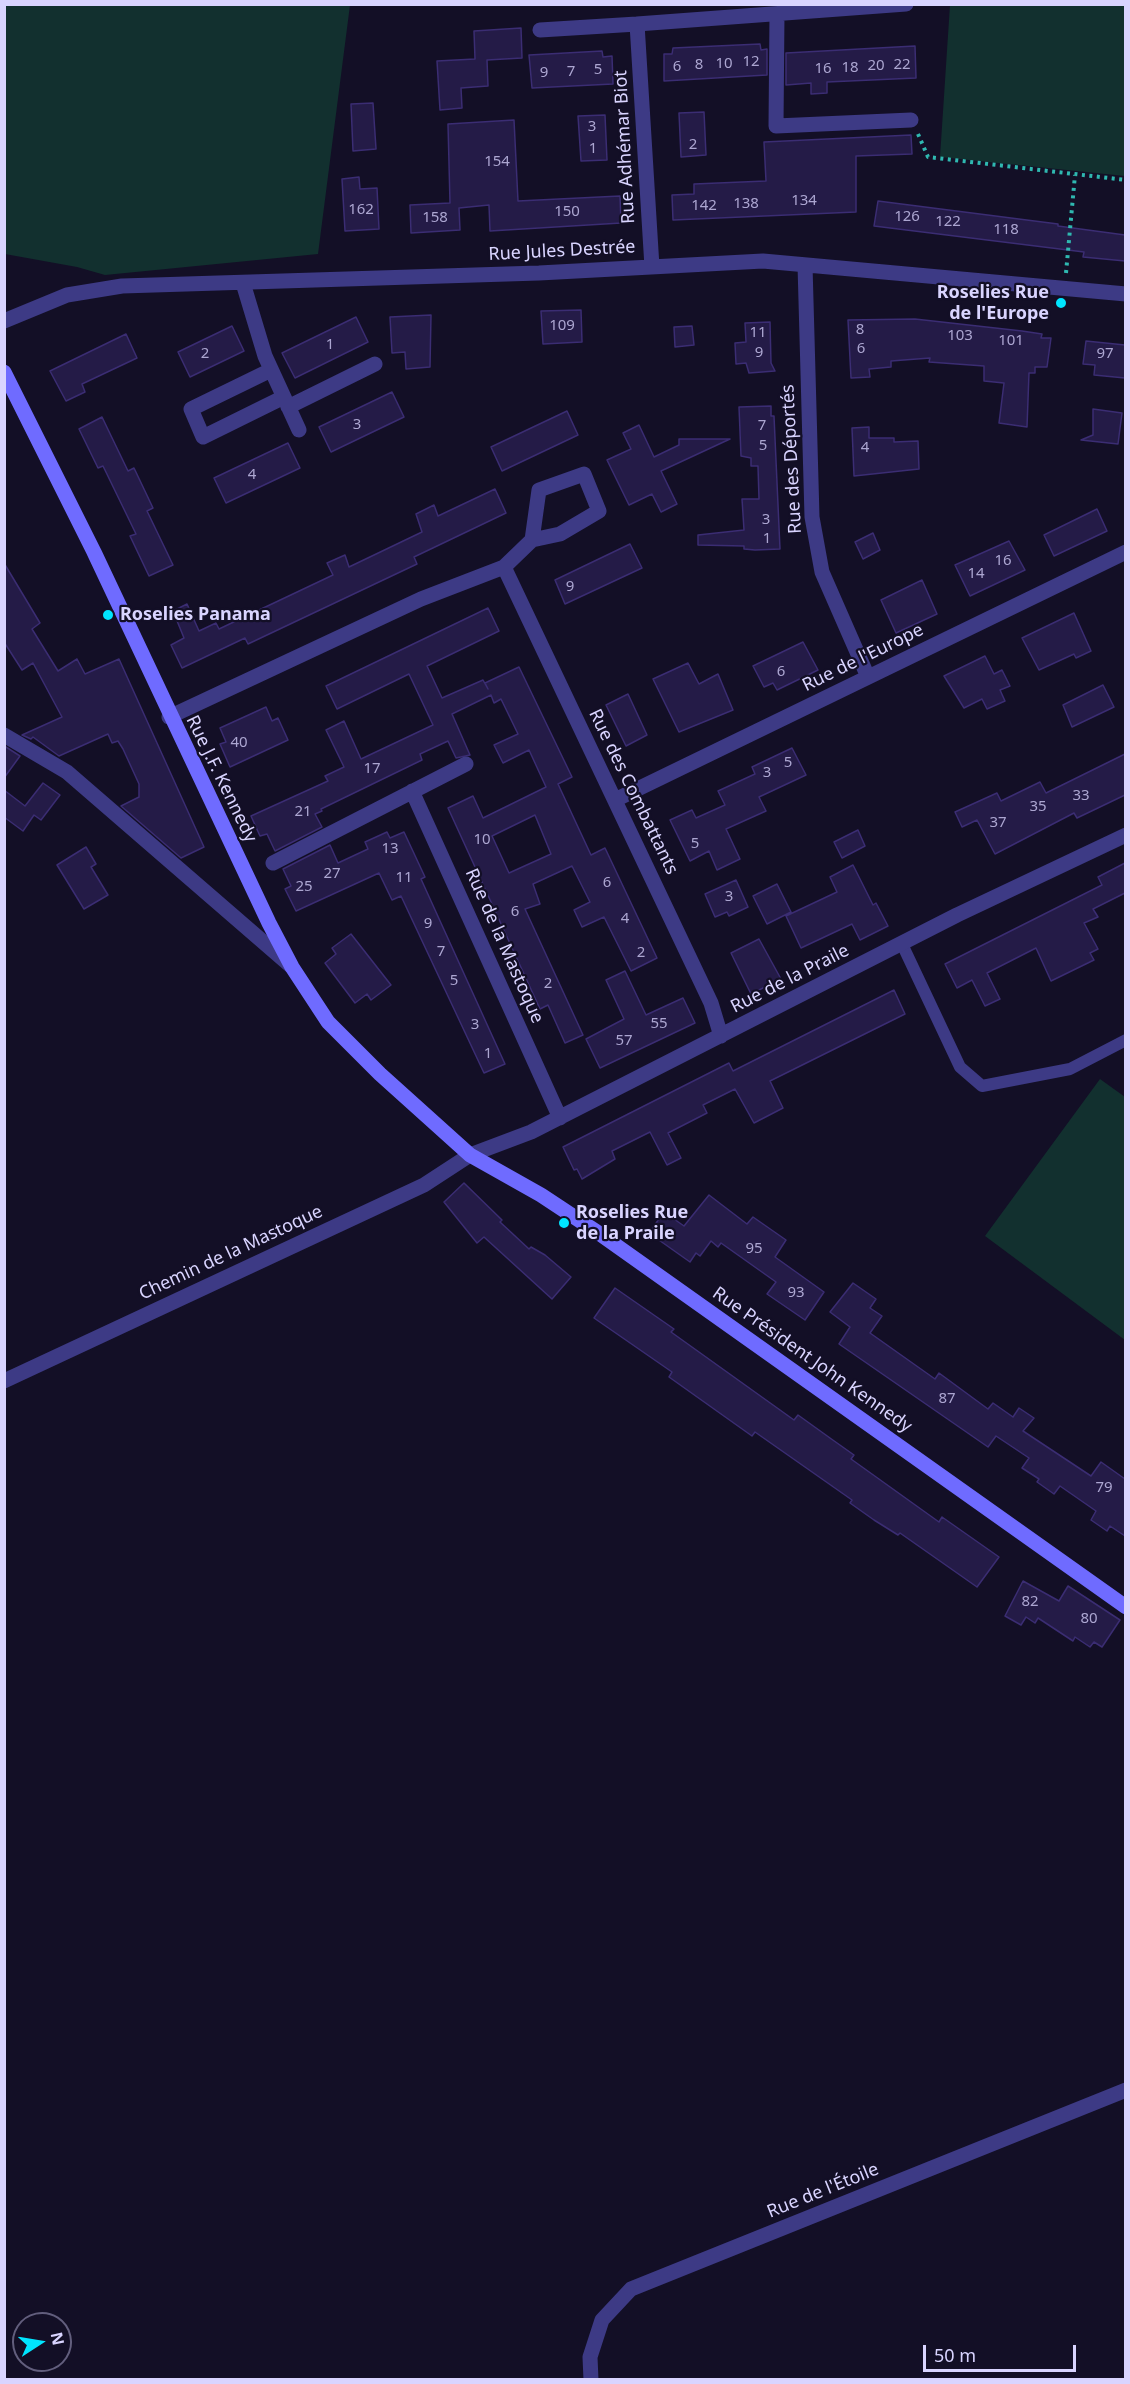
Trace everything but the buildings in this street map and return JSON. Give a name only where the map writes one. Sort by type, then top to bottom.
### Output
[{"type":"street","points":[[540,30],[906,4]]},
{"type":"street","points":[[777,14],[776,126],[911,120]]},
{"type":"street","name":"Rue Adhémar Biot","points":[[638,24],[652,267]]},
{"type":"street","name":"Rue Jules Destrée","points":[[4,321],[67,295],[122,286],[763,261],[1125,294]]},
{"type":"street","name":"Rue des Déportés","points":[[805,265],[812,517],[822,572],[868,677]]},
{"type":"street","points":[[243,283],[271,370],[299,430]]},
{"type":"street","points":[[271,370],[191,409],[203,436],[375,364]]},
{"type":"street","name":"Rue J.F. Kennedy","points":[[4,372],[94,552],[169,717],[292,967],[328,1022],[380,1074],[470,1155]]},
{"type":"street","points":[[169,717],[421,599],[504,567],[532,540],[560,534],[599,511],[584,474],[538,490],[532,540]]},
{"type":"street","name":"Rue de l'Europe","points":[[617,799],[1125,552]]},
{"type":"street","name":"Rue des Combattants","points":[[504,567],[617,799],[711,1003],[721,1036]]},
{"type":"street","points":[[4,735],[68,772],[292,967]]},
{"type":"street","points":[[273,862],[466,764]]},
{"type":"street","name":"Rue de la Mastoque","points":[[412,790],[560,1118]]},
{"type":"street","name":"Rue de la Praile","points":[[470,1155],[531,1132],[560,1118],[902,944],[1125,835]]},
{"type":"street","name":"Chemin de la Mastoque","points":[[4,1381],[424,1185],[470,1155]]},
{"type":"street","name":"Rue Président John Kennedy","points":[[470,1155],[541,1195],[600,1234],[1125,1607]]},
{"type":"street","name":"Rue de l'Étoile","points":[[591,2379],[590,2357],[602,2320],[631,2289],[1125,2090]]},
{"type":"lane","points":[[902,944],[960,1067],[982,1086],[1070,1069],[1125,1040]]},
{"type":"path","points":[[911,120],[928,158],[1125,180]]},
{"type":"path","points":[[1064,287],[1076,175]]},
{"type":"green space","points":[[4,5],[350,5],[318,254],[105,275],[77,267],[5,254]]},
{"type":"green space","points":[[950,5],[1125,5],[1125,176],[940,157]]},
{"type":"green space","points":[[1100,1079],[1125,1097],[1125,1340],[985,1236]]},
{"type":"place","name":"Roselies Rue de l'Europe","points":[[1061,303]]},
{"type":"place","name":"Roselies Panama","points":[[108,615]]},
{"type":"place","name":"Roselies Rue de la Praile","points":[[564,1223]]}]
